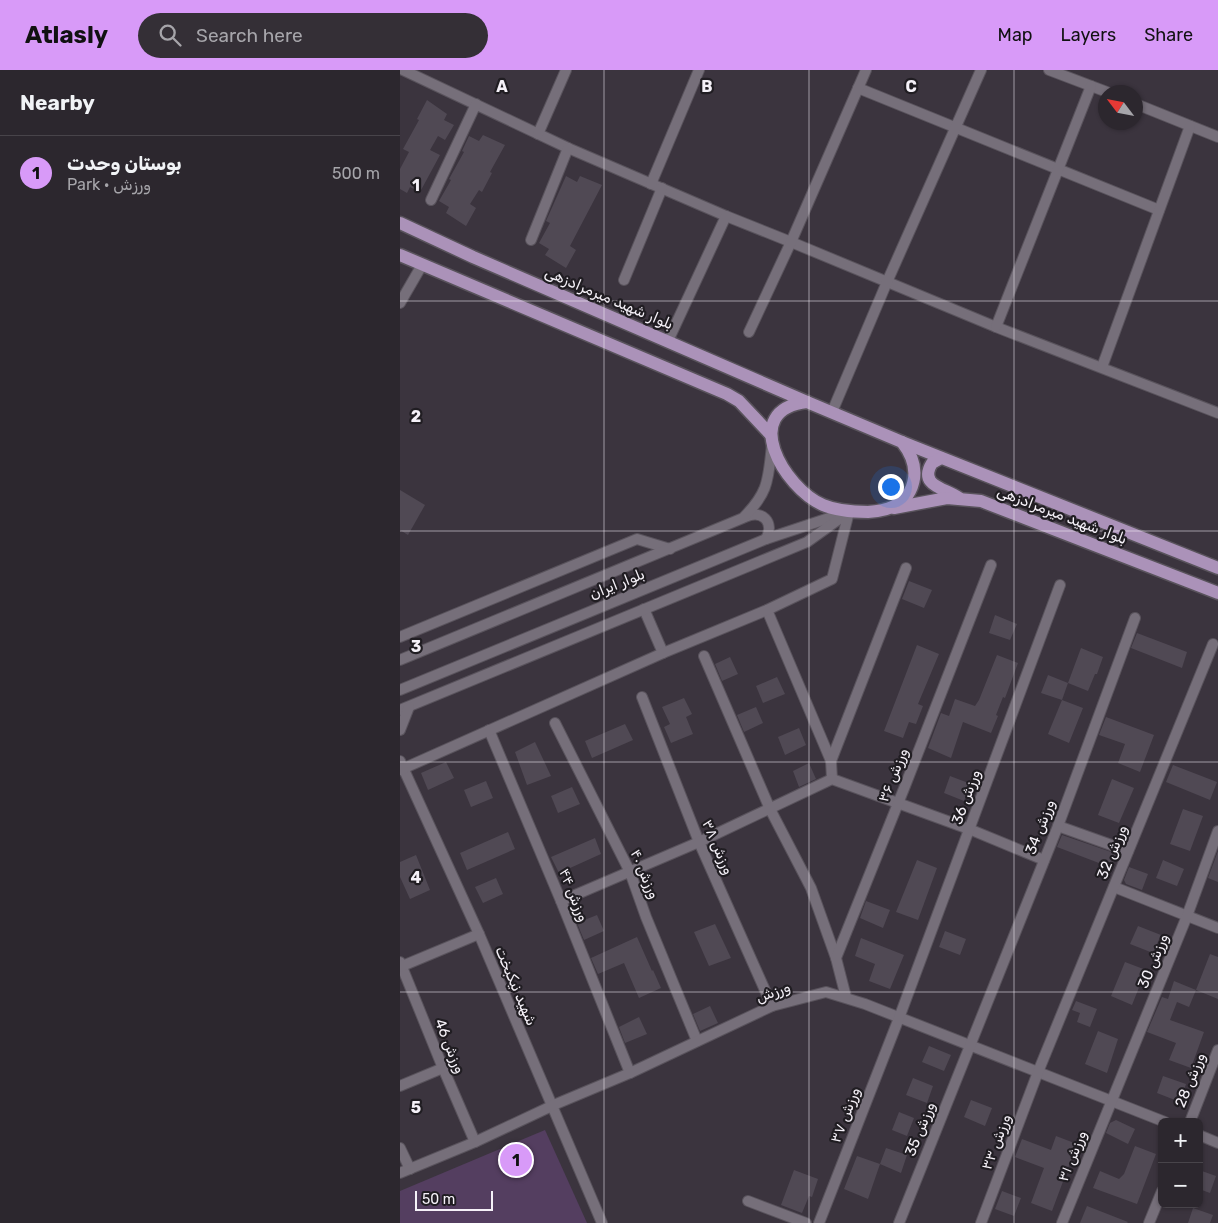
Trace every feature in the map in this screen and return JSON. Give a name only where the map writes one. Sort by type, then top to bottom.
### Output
[{"type":"main road","name":"بلوار شهید میرمرادزهی","points":[[400,223],[473,257],[807,402]]},
{"type":"main road","points":[[400,255],[740,401],[772,440],[783,470],[800,491],[823,505],[849,512],[876,511],[889,509],[901,502],[910,492],[914,479],[914,465],[910,452],[902,442],[807,402],[796,403],[778,415],[773,424],[772,440]]},
{"type":"main road","name":"بلوار شهید میرمرادزهی","points":[[902,442],[1218,568]]},
{"type":"main road","points":[[941,458],[932,463],[929,468],[929,478],[935,486],[950,491],[960,498]]},
{"type":"main road","name":"بلوار شهید میرمرادزهی","points":[[889,509],[947,498],[981,501],[1218,593]]},
{"type":"street","points":[[403,70],[420,74],[476,104],[568,148],[726,216],[996,327],[1218,413]]},
{"type":"street","points":[[538,134],[566,70]]},
{"type":"street","points":[[652,184],[700,70]]},
{"type":"street","points":[[749,332],[791,242],[866,70]]},
{"type":"street","points":[[832,412],[887,282],[981,70]]},
{"type":"street","points":[[1048,70],[1098,89]]},
{"type":"street","points":[[996,327],[1091,86]]},
{"type":"street","points":[[858,88],[1159,210]]},
{"type":"street","points":[[431,200],[476,104]]},
{"type":"street","points":[[1143,107],[1218,137]]},
{"type":"street","points":[[1102,367],[1190,126]]},
{"type":"street","points":[[531,240],[568,148]]},
{"type":"street","points":[[624,280],[662,188]]},
{"type":"street","points":[[668,341],[726,216]]},
{"type":"street","points":[[400,303],[422,265]]},
{"type":"street","name":"بلوار ایران","points":[[400,660],[743,518],[756,506],[767,485],[772,440]]},
{"type":"street","points":[[400,730],[404,709],[807,542],[849,512]]},
{"type":"street","points":[[401,766],[767,610],[832,579],[849,512]]},
{"type":"street","name":"بلوار ایران","points":[[400,690],[766,539],[849,512]]},
{"type":"street","points":[[743,518],[757,514],[766,520],[769,529],[766,539]]},
{"type":"street","points":[[400,636],[637,539],[670,549]]},
{"type":"street","name":"ورزش ۳۶","points":[[836,958],[991,565]]},
{"type":"street","points":[[831,761],[906,568]]},
{"type":"street","name":"ورزش 36","points":[[899,1018],[1060,586]]},
{"type":"street","points":[[644,609],[663,653]]},
{"type":"street","points":[[767,610],[831,761],[832,779]]},
{"type":"street","name":"ورزش 34","points":[[970,1046],[1058,826],[1135,618]]},
{"type":"street","name":"ورزش 32","points":[[1038,1072],[1213,644]]},
{"type":"street","points":[[704,656],[770,809],[811,888],[836,958],[846,997]]},
{"type":"street","name":"ورزش ۳۸","points":[[642,698],[699,842],[772,1006]]},
{"type":"street","name":"ورزش ۴۰","points":[[555,723],[630,872],[646,917],[697,1041]]},
{"type":"street","name":"ورزش ۴۴","points":[[489,730],[630,1073]]},
{"type":"street","name":"شهید نیکبخت","points":[[401,766],[479,934],[602,1223]]},
{"type":"street","points":[[561,902],[699,842],[832,779],[969,829],[1044,860]]},
{"type":"street","points":[[1058,826],[1128,852]]},
{"type":"street","name":"ورزش 30","points":[[1111,1101],[1187,916],[1218,831]]},
{"type":"street","points":[[1114,887],[1218,928]]},
{"type":"street","points":[[401,965],[479,934]]},
{"type":"street","name":"ورزش 46","points":[[401,965],[442,1068],[475,1142]]},
{"type":"street","name":"ورزش","points":[[405,1171],[630,1073],[772,1006],[826,992],[846,997],[1158,1120]]},
{"type":"street","name":"ورزش ۳۷","points":[[819,1223],[899,1018]]},
{"type":"street","name":"ورزش 35","points":[[898,1223],[970,1046]]},
{"type":"street","name":"ورزش 28","points":[[1192,1118],[1218,1050]]},
{"type":"street","points":[[400,1086],[442,1068]]},
{"type":"street","name":"ورزش ۳۳","points":[[981,1223],[1038,1072]]},
{"type":"street","name":"ورزش ۳۱","points":[[1062,1223],[1111,1101]]},
{"type":"street","points":[[1203,1137],[1218,1143]]},
{"type":"street","points":[[400,1148],[405,1171]]},
{"type":"street","points":[[748,1201],[806,1223]]},
{"type":"street","points":[[1149,1223],[1158,1201]]},
{"type":"shaded area","points":[[545,1130],[587,1223],[400,1223],[400,1191]]},
{"type":"building","points":[[427,100],[447,114],[444,120],[454,125],[445,140],[438,136],[430,150],[440,155],[420,192],[410,187],[407,193],[400,189],[400,169],[409,152],[403,149],[419,120],[417,119]]},
{"type":"building","points":[[483,135],[505,145],[490,172],[492,173],[482,192],[479,190],[470,204],[476,208],[466,226],[446,213],[449,207],[439,201],[464,152],[462,151],[469,136],[479,141]]},
{"type":"building","points":[[566,176],[577,182],[580,176],[602,185],[570,246],[576,250],[566,268],[545,255],[549,249],[539,243],[550,223],[546,221]]},
{"type":"building","points":[[400,490],[425,505],[408,535],[400,530]]},
{"type":"building","points":[[909,581],[932,590],[924,608],[902,599]]},
{"type":"building","points":[[995,615],[1017,624],[1010,640],[989,633]]},
{"type":"building","points":[[1137,633],[1187,652],[1182,668],[1131,648]]},
{"type":"building","points":[[917,645],[939,654],[918,704],[923,706],[916,724],[909,722],[903,738],[884,731]]},
{"type":"building","points":[[1081,648],[1103,657],[1088,691],[1068,683]]},
{"type":"building","points":[[997,655],[1018,663],[1005,698],[1003,697],[996,715],[998,716],[991,733],[963,722],[951,758],[928,748],[941,713],[949,716],[955,699],[975,706]]},
{"type":"building","points":[[730,657],[738,674],[722,681],[715,664]]},
{"type":"building","points":[[1048,675],[1068,683],[1062,700],[1041,693]]},
{"type":"building","points":[[777,677],[785,694],[763,703],[756,686]]},
{"type":"building","points":[[684,698],[692,714],[686,717],[693,734],[671,743],[664,727],[670,724],[662,707]]},
{"type":"building","points":[[1062,700],[1083,708],[1069,743],[1048,734]]},
{"type":"building","points":[[756,707],[763,723],[744,732],[737,715]]},
{"type":"building","points":[[1106,717],[1154,735],[1140,772],[1118,763],[1125,744],[1099,735]]},
{"type":"building","points":[[625,724],[633,740],[592,758],[585,741]]},
{"type":"building","points":[[799,728],[806,745],[785,755],[778,737]]},
{"type":"building","points":[[535,742],[551,776],[527,785],[515,752]]},
{"type":"building","points":[[446,762],[454,778],[428,790],[421,773]]},
{"type":"building","points":[[809,763],[816,779],[799,787],[793,771]]},
{"type":"building","points":[[1173,765],[1217,782],[1210,800],[1166,782]]},
{"type":"building","points":[[950,776],[971,784],[964,801],[944,793]]},
{"type":"building","points":[[1112,779],[1134,788],[1119,823],[1098,815]]},
{"type":"building","points":[[486,781],[493,798],[471,807],[464,790]]},
{"type":"building","points":[[572,787],[580,804],[558,813],[551,796]]},
{"type":"building","points":[[1183,809],[1203,816],[1190,851],[1170,844]]},
{"type":"building","points":[[508,832],[515,849],[467,870],[460,853]]},
{"type":"building","points":[[1062,835],[1117,854],[1112,868],[1057,847]]},
{"type":"building","points":[[595,838],[601,854],[559,873],[551,857]]},
{"type":"building","points":[[1218,851],[1218,882],[1208,878]]},
{"type":"building","points":[[416,855],[430,890],[410,899],[400,877],[400,862]]},
{"type":"building","points":[[917,860],[937,868],[918,920],[896,912]]},
{"type":"building","points":[[1163,860],[1184,869],[1177,886],[1156,878]]},
{"type":"building","points":[[1129,867],[1148,874],[1142,890],[1126,884],[1124,880]]},
{"type":"building","points":[[496,878],[503,894],[483,903],[475,887]]},
{"type":"building","points":[[866,901],[890,910],[883,928],[860,918]]},
{"type":"building","points":[[597,915],[604,931],[584,940],[577,923]]},
{"type":"building","points":[[715,924],[731,958],[709,966],[694,932]]},
{"type":"building","points":[[1138,926],[1161,935],[1153,953],[1130,944]]},
{"type":"building","points":[[945,931],[966,939],[960,955],[939,947]]},
{"type":"building","points":[[637,937],[661,988],[639,998],[624,963],[598,974],[591,958]]},
{"type":"building","points":[[861,938],[904,955],[890,989],[869,981],[875,964],[855,956]]},
{"type":"building","points":[[1210,954],[1218,957],[1218,999],[1196,990]]},
{"type":"building","points":[[1125,962],[1146,970],[1132,1005],[1111,996]]},
{"type":"building","points":[[1174,981],[1196,990],[1189,1007],[1177,1002],[1170,1020],[1204,1032],[1191,1068],[1169,1060],[1176,1043],[1147,1032],[1162,997],[1168,999]]},
{"type":"building","points":[[1076,1001],[1097,1009],[1090,1027],[1077,1022],[1080,1013],[1072,1010]]},
{"type":"building","points":[[710,1006],[718,1023],[700,1031],[693,1014]]},
{"type":"building","points":[[639,1017],[647,1034],[625,1043],[619,1027]]},
{"type":"building","points":[[1098,1031],[1118,1039],[1107,1073],[1085,1064]]},
{"type":"building","points":[[929,1046],[951,1055],[944,1071],[922,1062]]},
{"type":"building","points":[[1163,1076],[1186,1084],[1180,1102],[1157,1093]]},
{"type":"building","points":[[913,1078],[933,1086],[927,1103],[906,1095]]},
{"type":"building","points":[[971,1100],[992,1108],[985,1126],[964,1117]]},
{"type":"building","points":[[899,1112],[914,1118],[907,1136],[892,1130]]},
{"type":"building","points":[[1116,1120],[1135,1129],[1128,1144],[1106,1133],[1110,1123]]},
{"type":"building","points":[[1056,1136],[1077,1144],[1052,1211],[1031,1203],[1044,1168],[1015,1157],[1022,1139],[1051,1150]]},
{"type":"building","points":[[1135,1146],[1156,1154],[1137,1204],[1093,1188],[1100,1171],[1119,1179],[1124,1174]]},
{"type":"building","points":[[886,1148],[907,1155],[901,1173],[880,1164]]},
{"type":"building","points":[[857,1156],[880,1164],[868,1199],[844,1189]]},
{"type":"building","points":[[794,1170],[818,1179],[812,1197],[809,1196],[802,1213],[781,1205]]},
{"type":"building","points":[[1203,1171],[1216,1176],[1210,1193],[1203,1190]]},
{"type":"building","points":[[1002,1191],[1021,1198],[1014,1216],[995,1209]]},
{"type":"building","points":[[1087,1206],[1128,1222],[1080,1223]]},
{"type":"building","points":[[1193,1208],[1213,1215],[1210,1223],[1188,1223]]},
{"type":"place","name":"بوستان وحدت","points":[[516,1160]]}]
